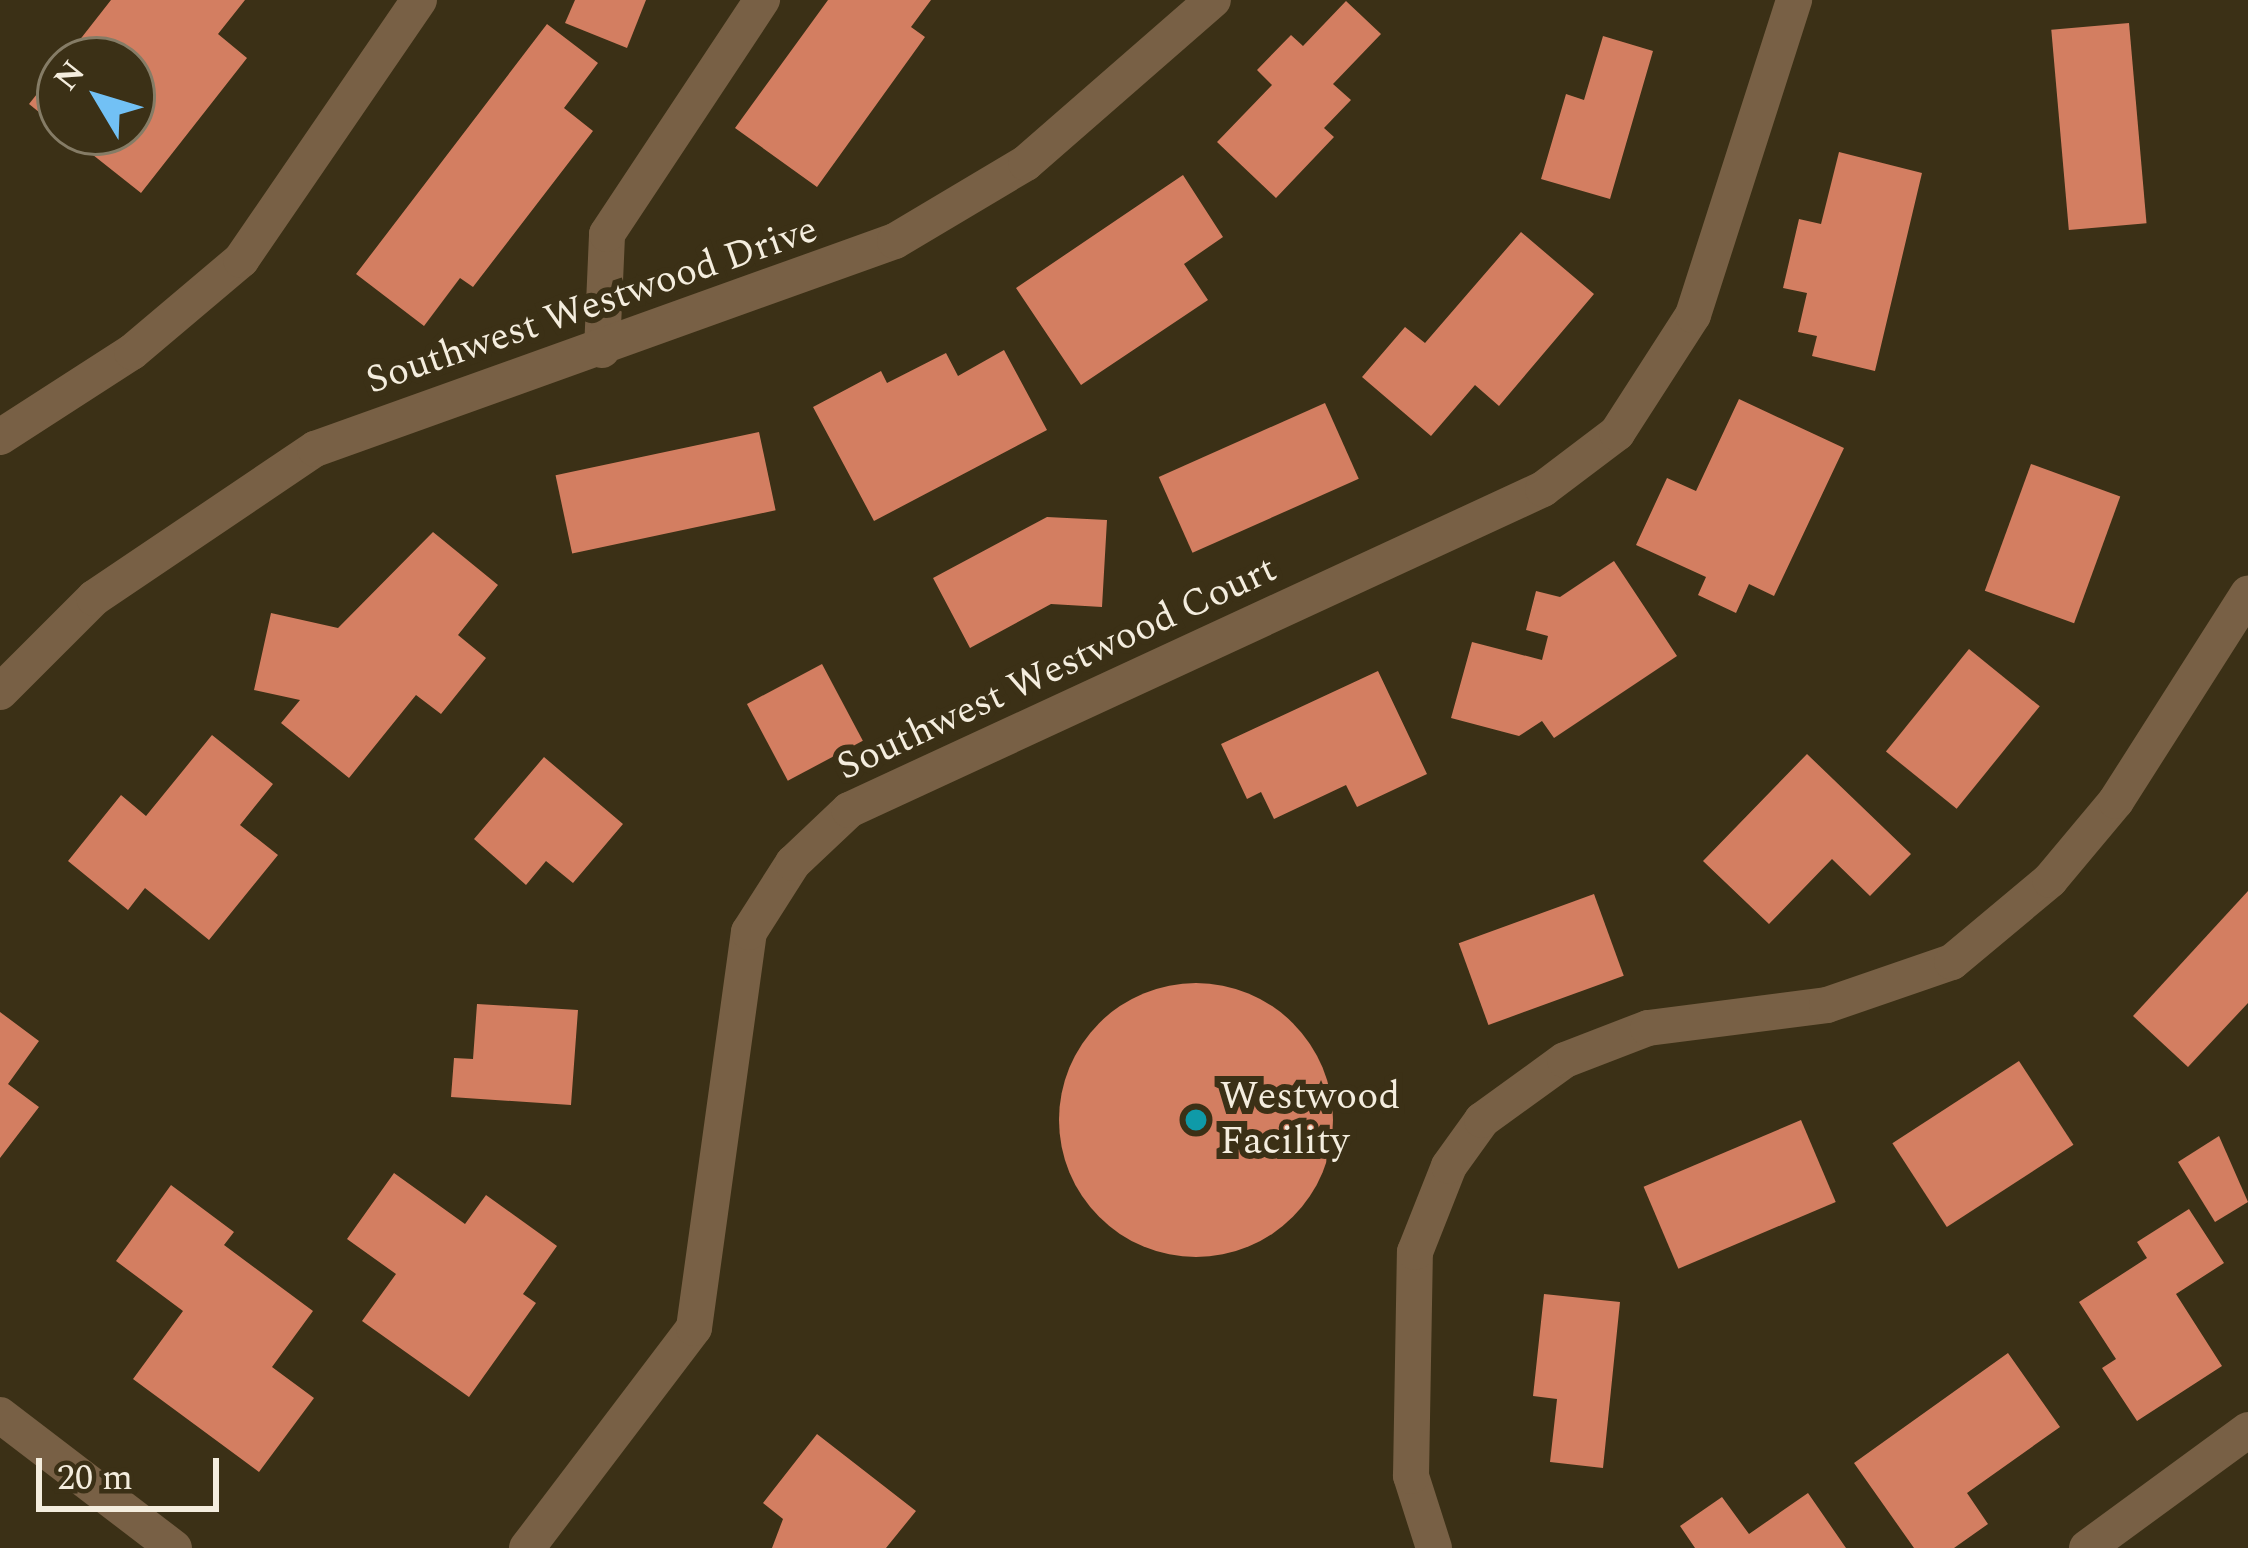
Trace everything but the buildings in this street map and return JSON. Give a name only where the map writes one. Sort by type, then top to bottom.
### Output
[{"type":"street","points":[[0,437],[132,352],[242,260],[419,0]]},
{"type":"street","points":[[602,350],[607,234],[762,0]]},
{"type":"street","name":"Southwest Westwood Drive","points":[[0,692],[94,598],[315,449],[602,350],[895,241],[1089,115],[1213,0]]},
{"type":"street","name":"Southwest Westwood Court","points":[[527,1548],[694,1328],[749,932],[793,863],[849,810],[1543,490],[1617,433],[1694,315],[1794,0]]},
{"type":"street","points":[[1434,1548],[1411,1476],[1414,1252],[1449,1166],[1482,1120],[1565,1060],[1648,1028],[1827,1005],[1967,951],[2050,880],[2116,801],[2248,594]]},
{"type":"street","points":[[0,1415],[174,1548]]},
{"type":"street","points":[[2087,1548],[2248,1430]]},
{"type":"place","name":"Westwood Facility","points":[[1196,1120]]}]
